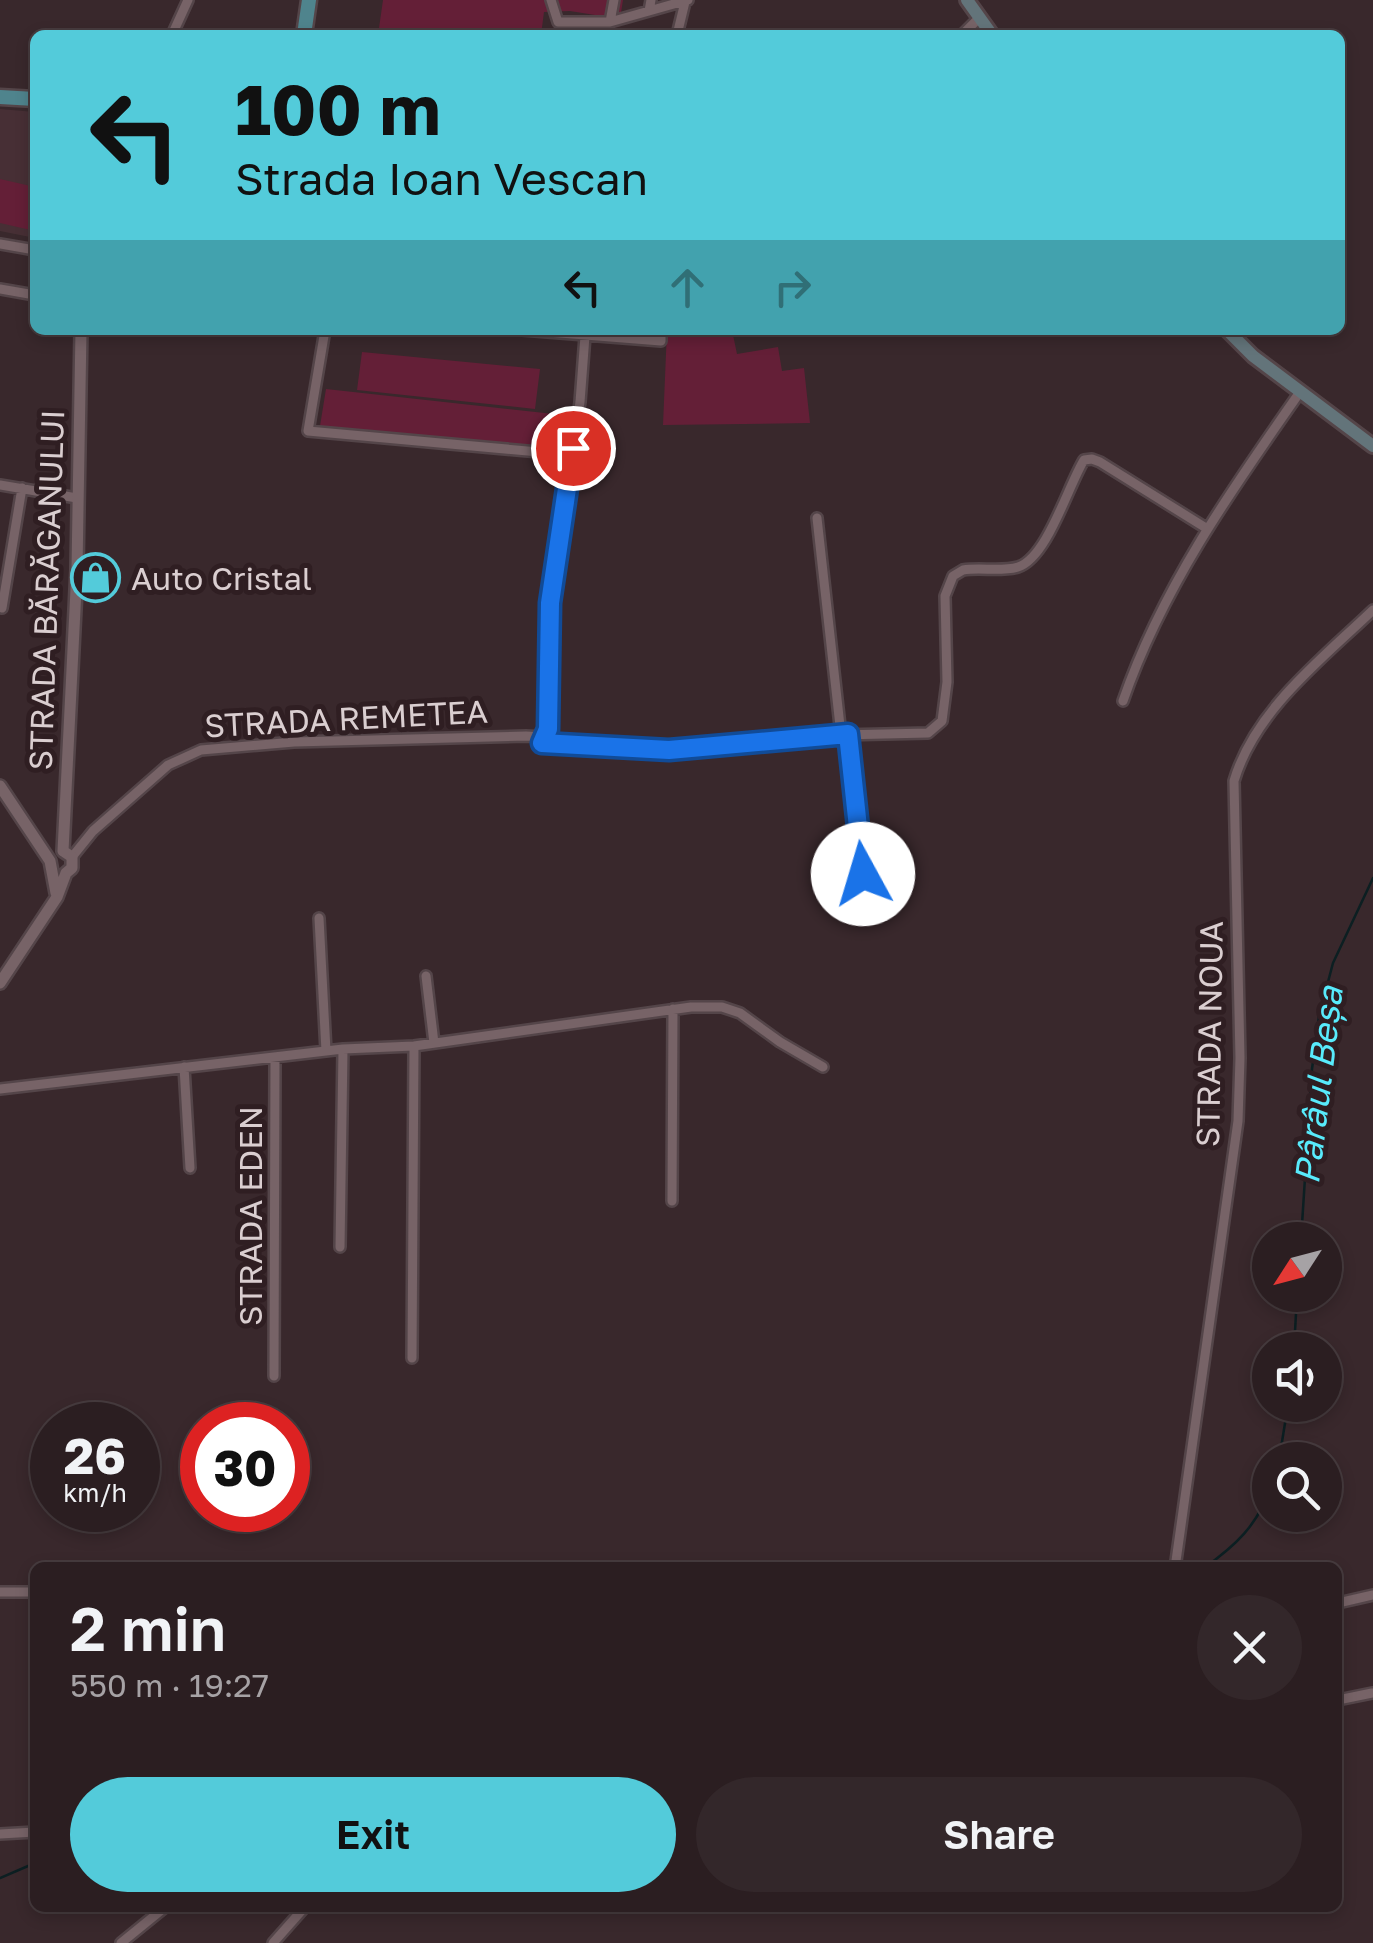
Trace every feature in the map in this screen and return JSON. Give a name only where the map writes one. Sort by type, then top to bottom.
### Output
[{"type":"main road","points":[[305,30],[308,0]]},
{"type":"main road","points":[[966,0],[988,30]]},
{"type":"main road","points":[[0,96],[30,99]]},
{"type":"main road","points":[[1232,335],[1253,356],[1373,446]]},
{"type":"street","points":[[174,30],[188,0]]},
{"type":"street","points":[[551,0],[557,30]]},
{"type":"street","points":[[610,22],[614,0]]},
{"type":"street","points":[[558,22],[610,22],[650,5],[686,1],[677,30]]},
{"type":"street","points":[[967,30],[979,18]]},
{"type":"street","points":[[0,244],[30,249]]},
{"type":"street","points":[[0,288],[29,294]]},
{"type":"street","name":"STRADA BĂRĂGANULUI","points":[[59,858],[81,335]]},
{"type":"street","points":[[325,335],[308,431],[572,455]]},
{"type":"street","points":[[574,335],[661,336]]},
{"type":"street","points":[[543,738],[548,729],[550,603],[582,388],[585,336]]},
{"type":"street","points":[[1124,702],[1135,667],[1206,528],[1300,392]]},
{"type":"street","name":"STRADA REMETEA","points":[[59,858],[168,765],[201,750],[294,742],[543,738],[542,743],[669,750],[845,735],[928,733],[942,721],[948,682],[948,584],[962,570],[1015,568],[1026,563],[1048,532],[1084,460],[1100,462],[1206,528]]},
{"type":"street","points":[[0,485],[77,498]]},
{"type":"street","points":[[2,608],[9,530],[22,488]]},
{"type":"street","points":[[816,518],[863,874]]},
{"type":"street","name":"STRADA NOUA","points":[[1175,1562],[1238,1121],[1234,781],[1251,742],[1272,712],[1373,610]]},
{"type":"street","points":[[0,786],[40,844],[59,858],[66,874],[57,898],[0,983]]},
{"type":"street","points":[[57,898],[59,858]]},
{"type":"street","points":[[319,918],[326,1051]]},
{"type":"street","points":[[426,976],[434,1043]]},
{"type":"street","name":"STRADA EDEN","points":[[0,1088],[344,1049],[414,1046],[673,1008],[722,1006],[740,1013],[823,1067]]},
{"type":"street","points":[[672,1201],[673,1008]]},
{"type":"street","points":[[412,1358],[414,1046]]},
{"type":"street","points":[[340,1247],[344,1049]]},
{"type":"street","name":"STRADA EDEN","points":[[274,1376],[275,1057]]},
{"type":"street","name":"STRADA EDEN","points":[[184,1067],[190,1168]]},
{"type":"street","points":[[0,1592],[30,1592]]},
{"type":"street","points":[[1342,1602],[1373,1595]]},
{"type":"street","points":[[1342,1699],[1372,1693]]},
{"type":"street","points":[[0,1834],[30,1832]]},
{"type":"street","points":[[121,1943],[159,1912]]},
{"type":"street","points":[[274,1943],[301,1912]]},
{"type":"shaded area","points":[[383,0],[623,0],[620,19],[570,11],[544,12],[542,30],[379,30]]},
{"type":"shaded area","points":[[0,109],[30,112],[30,237],[0,231]]},
{"type":"shaded area","points":[[0,179],[30,186],[30,230],[0,223]]},
{"type":"shaded area","points":[[667,335],[733,335],[737,354],[778,347],[782,371],[804,368],[810,423],[663,425]]},
{"type":"shaded area","points":[[362,352],[540,369],[535,409],[357,390]]},
{"type":"shaded area","points":[[326,389],[572,416],[565,448],[320,426]]},
{"type":"waterway","name":"Pârâul Beșa","points":[[1302,1222],[1319,1016],[1333,963],[1373,878]]},
{"type":"waterway","name":"Pârâul Beșa","points":[[1295,1332],[1296,1312]]},
{"type":"waterway","name":"Pârâul Beșa","points":[[1282,1442],[1285,1422]]},
{"type":"waterway","name":"Pârâul Beșa","points":[[1212,1562],[1252,1523]]},
{"type":"waterway","name":"Pârâul Beșa","points":[[0,1878],[30,1865]]},
{"type":"place","name":"Auto Cristal","points":[[96,578]]},
{"type":"route","points":[[573,448],[550,603],[548,729],[542,743],[669,750],[848,734],[863,874]]}]
